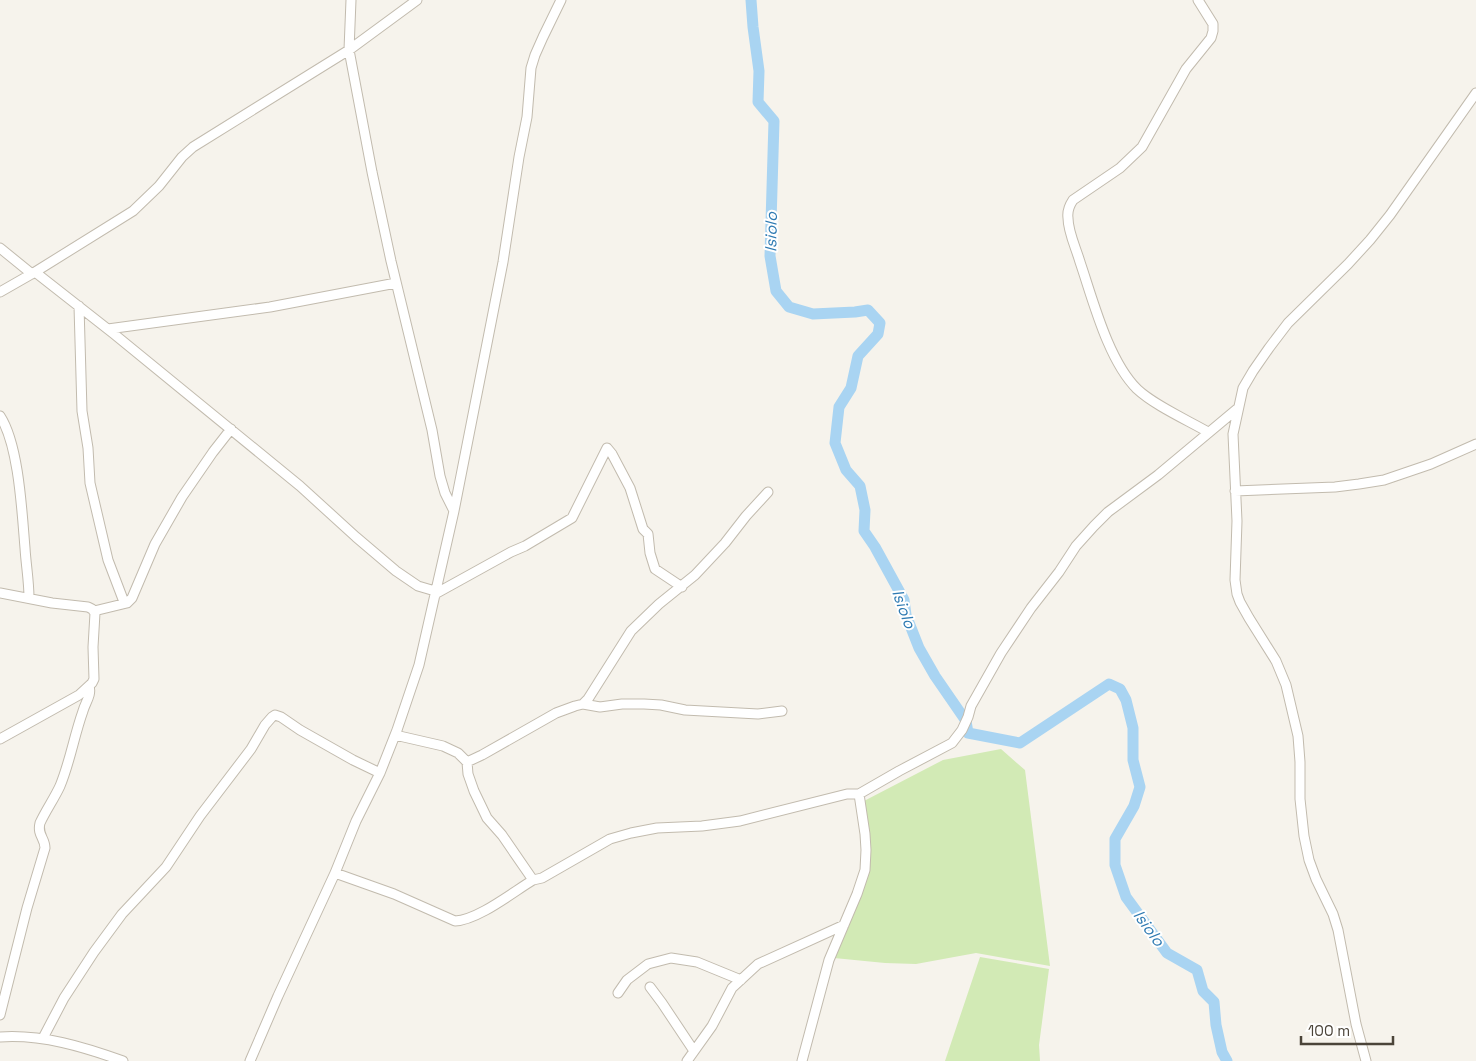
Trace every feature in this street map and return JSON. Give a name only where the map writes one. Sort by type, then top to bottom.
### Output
[{"type":"street","points":[[351,0],[349,50],[372,172],[396,283],[432,430],[440,476],[454,511]]},
{"type":"street","points":[[0,292],[133,211],[154,191],[182,157],[193,147],[349,50],[417,0]]},
{"type":"street","points":[[250,1061],[335,873],[356,821],[380,773],[395,735],[418,665],[454,511],[503,262],[527,117],[532,68],[543,36],[561,0]]},
{"type":"street","points":[[1198,0],[1213,24],[1211,38],[1186,69],[1142,147],[1120,168],[1072,200],[1068,217],[1070,230],[1095,306],[1107,339],[1121,368],[1137,389],[1149,398],[1208,432]]},
{"type":"street","points":[[1366,1061],[1356,1024],[1338,930],[1333,914],[1309,860],[1300,799],[1298,736],[1286,685],[1276,661],[1237,594],[1235,580],[1237,521],[1233,434],[1244,388],[1268,348],[1288,323],[1348,264],[1375,234],[1476,92]]},
{"type":"street","points":[[0,248],[108,328],[300,486],[396,571],[418,586],[435,593]]},
{"type":"street","points":[[108,328],[270,307],[396,283]]},
{"type":"street","points":[[79,306],[82,411],[88,448],[90,483],[108,560],[124,602]]},
{"type":"street","points":[[335,873],[387,891],[455,921],[464,921],[533,880],[542,878],[610,839],[657,828],[702,826],[740,821],[847,794],[859,794],[952,743],[962,730],[971,706],[1001,653],[1076,546],[1108,512],[1158,475],[1238,409]]},
{"type":"street","points":[[0,416],[10,438],[16,468],[29,577],[29,598]]},
{"type":"street","points":[[94,611],[124,602],[127,603],[132,598],[155,544],[182,496],[231,430]]},
{"type":"street","points":[[1235,491],[1335,486],[1384,480],[1431,464],[1476,444]]},
{"type":"street","points":[[435,593],[510,552],[525,546],[572,518],[607,448],[630,488],[643,529],[648,534],[650,553],[655,569],[682,587]]},
{"type":"street","points":[[583,704],[631,631],[659,604],[695,575],[768,492]]},
{"type":"street","points":[[0,593],[52,603],[88,607],[95,613],[94,679],[89,686],[79,695],[0,739]]},
{"type":"street","points":[[0,1015],[27,908],[45,848],[45,843],[39,830],[40,823],[60,784],[77,726],[90,696],[89,686]]},
{"type":"street","points":[[467,762],[556,713],[583,704],[600,707],[622,704],[652,704],[686,710],[758,714],[782,711]]},
{"type":"street","points":[[43,1038],[64,998],[94,952],[122,914],[166,867],[200,816],[251,749],[272,717],[275,715],[281,717],[330,747],[380,773]]},
{"type":"street","points":[[395,735],[443,746],[458,754],[467,762],[468,774],[474,791],[487,818],[502,835],[533,880]]},
{"type":"street","points":[[802,1061],[829,960],[865,870],[865,834],[859,794]]},
{"type":"street","points":[[687,1061],[712,1026],[732,988],[758,964],[844,924]]},
{"type":"street","points":[[618,994],[627,980],[648,964],[671,958],[697,962],[741,980]]},
{"type":"street","points":[[650,987],[694,1051]]},
{"type":"street","points":[[0,1037],[43,1038],[123,1061]]},
{"type":"green space","points":[[1001,749],[1025,770],[1050,966],[976,953],[916,964],[834,958],[865,884],[864,801],[943,760]]},
{"type":"green space","points":[[980,957],[1049,969],[1039,1045],[1040,1061],[945,1061]]},
{"type":"waterway","name":"Isiolo","points":[[751,0],[759,71],[758,102],[774,121],[770,256],[776,291],[789,307],[813,314],[868,310],[880,323],[878,334],[858,356],[851,388],[839,407],[835,443],[846,470],[860,486],[865,510],[864,531],[904,600],[906,615],[919,648],[935,676],[966,721],[968,733],[1020,743],[1109,684],[1120,689],[1126,700],[1133,728],[1133,760],[1140,787],[1134,806],[1115,839],[1115,865],[1126,897],[1167,953],[1197,970],[1203,991],[1214,1002],[1216,1025],[1222,1052],[1227,1061]]}]
